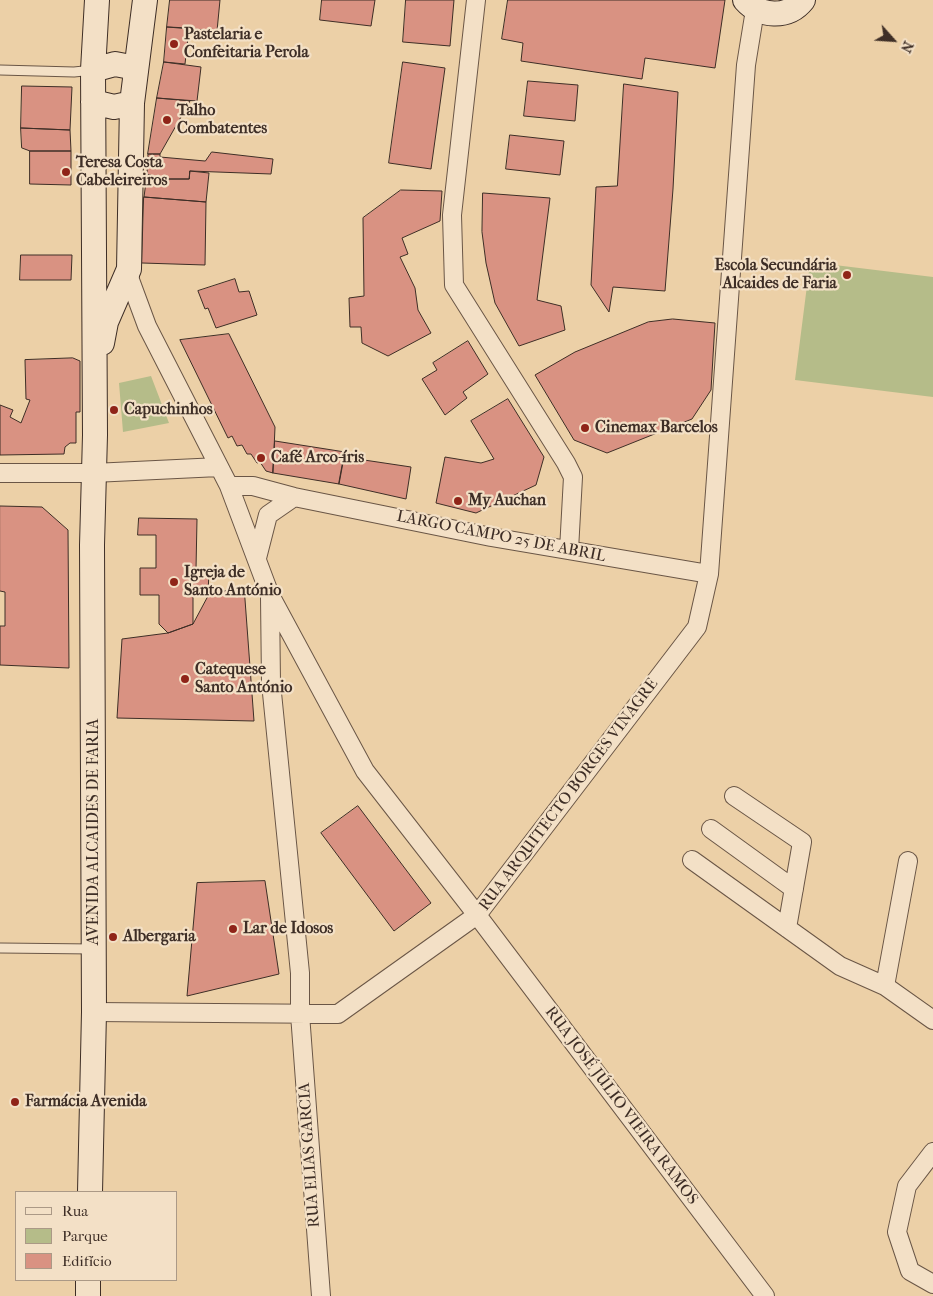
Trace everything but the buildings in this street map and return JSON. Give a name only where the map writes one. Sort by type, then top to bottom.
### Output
[{"type":"street","points":[[145,0],[132,103],[130,280],[147,326],[229,486],[270,595],[365,771],[477,915]]},
{"type":"street","points":[[476,0],[452,215],[454,285],[573,476],[569,550]]},
{"type":"street","points":[[750,5],[773,14],[783,13],[792,9],[803,0]]},
{"type":"street","points":[[94,376],[93,70],[95,4]]},
{"type":"street","name":"RUA ARQUITECTO BORGES VINAGRE","points":[[94,1012],[338,1014],[477,915],[697,627],[709,574],[750,5]]},
{"type":"street","points":[[93,70],[115,64],[136,68]]},
{"type":"street","points":[[94,102],[114,107],[132,103]]},
{"type":"street","points":[[94,376],[106,322],[129,269]]},
{"type":"street","name":"AVENIDA ALCAIDES DE FARIA","points":[[90,1191],[94,1012],[94,376]]},
{"type":"street","points":[[0,473],[93,473],[219,467]]},
{"type":"street","name":"LARGO CAMPO 25 DE ABRIL","points":[[229,486],[253,486],[294,497],[491,536],[709,574]]},
{"type":"street","points":[[257,558],[268,515],[294,497]]},
{"type":"street","points":[[270,595],[271,683],[300,973],[300,1014]]},
{"type":"street","points":[[734,796],[802,842],[787,928]]},
{"type":"street","points":[[711,829],[794,889]]},
{"type":"street","points":[[692,860],[840,966],[885,986],[933,1020]]},
{"type":"street","points":[[885,986],[908,861]]},
{"type":"street","name":"RUA JOSÉ JÚLIO VIEIRA RAMOS","points":[[477,915],[765,1296]]},
{"type":"street","name":"RUA ELIAS GARCIA","points":[[300,1014],[321,1296]]},
{"type":"street","points":[[933,1152],[907,1186],[896,1232],[910,1271],[933,1284]]},
{"type":"street","points":[[88,1281],[88,1296]]},
{"type":"lane","points":[[0,70],[74,72],[93,70]]},
{"type":"lane","points":[[0,948],[94,949]]},
{"type":"green space","points":[[810,262],[933,277],[933,397],[795,380]]},
{"type":"green space","points":[[151,376],[169,423],[123,432],[119,383]]},
{"type":"place","name":"Pastelaria e Confeitaria Perola","points":[[174,44]]},
{"type":"place","name":"Talho Combatentes","points":[[167,120]]},
{"type":"place","name":"Teresa Costa Cabeleireiros","points":[[66,172]]},
{"type":"place","name":"Escola Secundária Alcaides de Faria","points":[[847,275]]},
{"type":"place","name":"Capuchinhos","points":[[114,410]]},
{"type":"place","name":"Cinemax Barcelos","points":[[585,428]]},
{"type":"place","name":"Café Arco-íris","points":[[261,458]]},
{"type":"place","name":"My Auchan","points":[[458,501]]},
{"type":"place","name":"Igreja de Santo António","points":[[174,582]]},
{"type":"place","name":"Catequese Santo António","points":[[185,679]]},
{"type":"place","name":"Lar de Idosos","points":[[233,929]]},
{"type":"place","name":"Albergaria","points":[[113,937]]},
{"type":"place","name":"Farmácia Avenida","points":[[15,1102]]}]
